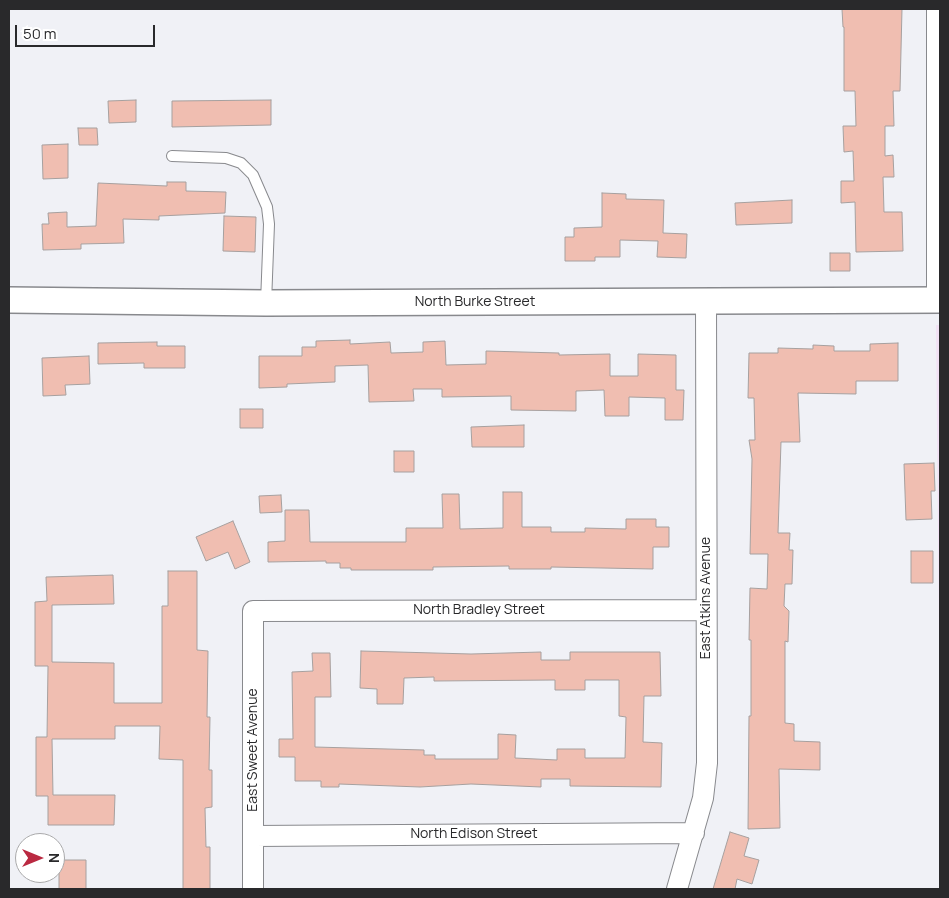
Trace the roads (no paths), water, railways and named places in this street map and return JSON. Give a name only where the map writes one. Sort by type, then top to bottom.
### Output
[{"type":"street","points":[[937,9],[938,300]]},
{"type":"street","name":"North Burke Street","points":[[9,300],[266,303],[938,300]]},
{"type":"street","name":"East Atkins Avenue","points":[[677,889],[703,798],[707,763],[706,302]]},
{"type":"street","name":"North Bradley Street","points":[[252,611],[706,610]]},
{"type":"street","name":"East Sweet Avenue","points":[[252,611],[253,889]]},
{"type":"street","name":"North Edison Street","points":[[254,836],[694,832]]},
{"type":"lane","points":[[172,156],[226,158],[241,163],[253,175],[267,206],[269,224],[266,303]]}]
